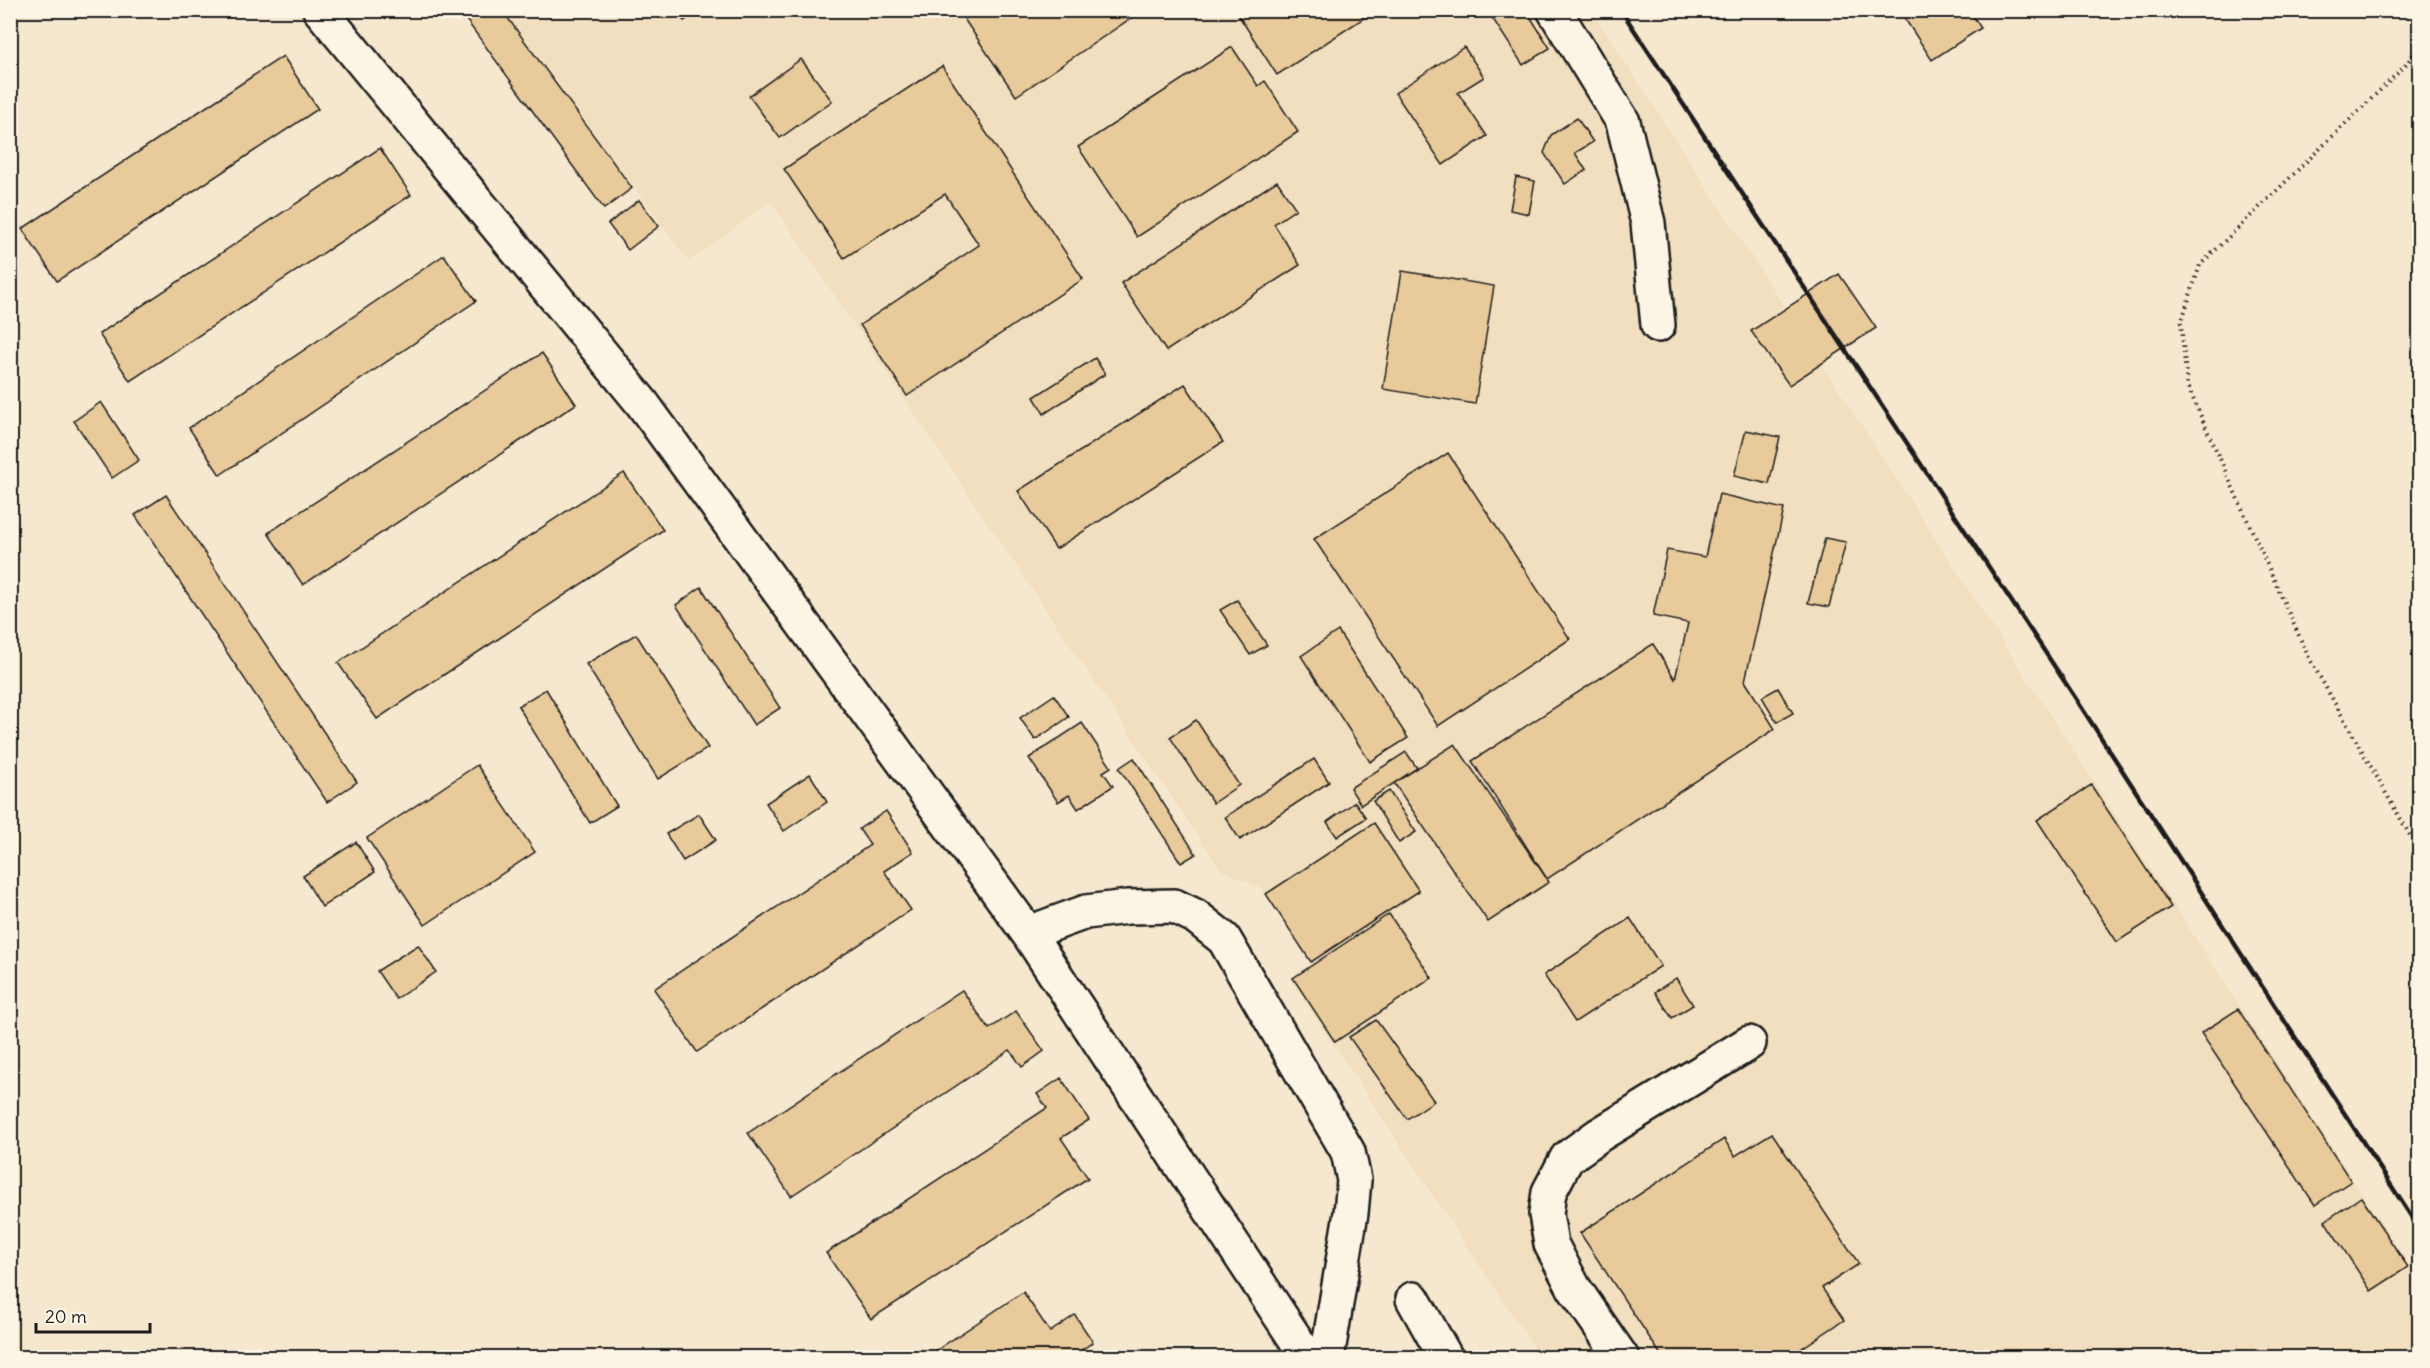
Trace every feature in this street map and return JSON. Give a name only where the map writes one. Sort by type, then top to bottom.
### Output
[{"type":"street","points":[[320,10],[642,403],[1028,933],[1308,1358]]},
{"type":"street","points":[[1554,10],[1623,122],[1648,223],[1658,325]]},
{"type":"street","points":[[1028,933],[1086,912],[1128,907],[1174,906],[1195,916],[1224,939],[1348,1152],[1354,1180],[1351,1213],[1327,1358]]},
{"type":"street","points":[[1622,1358],[1574,1288],[1551,1244],[1546,1214],[1549,1192],[1568,1158],[1575,1152],[1749,1043]]},
{"type":"street","points":[[1413,1299],[1446,1358]]},
{"type":"path","points":[[2420,45],[2405,66],[2200,265],[2181,323],[2187,385],[2303,645],[2420,853]]},
{"type":"shaded area","points":[[504,11],[1592,11],[2419,1281],[2419,1357],[1540,1357],[1290,979],[1312,964],[1262,889],[1220,869],[771,201],[689,262]]},
{"type":"building","points":[[459,10],[502,10],[632,188],[604,209]]},
{"type":"building","points":[[677,10],[701,10],[684,21]]},
{"type":"building","points":[[958,10],[1139,10],[1140,12],[1016,96]]},
{"type":"building","points":[[1235,10],[1376,10],[1277,75]]},
{"type":"building","points":[[1487,10],[1526,10],[1550,48],[1523,65]]},
{"type":"building","points":[[1899,10],[1969,10],[1981,28],[1932,60]]},
{"type":"building","points":[[1232,47],[1258,86],[1265,81],[1298,132],[1137,237],[1078,147]]},
{"type":"building","points":[[1464,47],[1484,77],[1458,93],[1487,136],[1443,165],[1395,93]]},
{"type":"building","points":[[283,56],[318,109],[57,281],[22,229]]},
{"type":"building","points":[[801,59],[832,101],[780,138],[749,96]]},
{"type":"building","points":[[942,66],[1083,279],[907,396],[860,325],[979,245],[945,194],[844,258],[784,169]]},
{"type":"building","points":[[1577,118],[1593,142],[1575,153],[1586,170],[1565,184],[1544,153],[1551,135]]},
{"type":"building","points":[[380,148],[411,195],[130,381],[99,334]]},
{"type":"building","points":[[1516,177],[1535,181],[1529,214],[1510,210]]},
{"type":"building","points":[[1277,181],[1296,209],[1274,224],[1300,265],[1166,351],[1121,283]]},
{"type":"building","points":[[639,200],[659,226],[628,250],[608,224]]},
{"type":"building","points":[[444,255],[476,301],[220,475],[189,428]]},
{"type":"building","points":[[1402,271],[1494,286],[1475,404],[1383,389]]},
{"type":"building","points":[[1839,274],[1876,328],[1789,385],[1751,331]]},
{"type":"building","points":[[542,353],[576,404],[303,585],[268,533]]},
{"type":"building","points":[[1095,358],[1105,374],[1044,414],[1034,397]]},
{"type":"building","points":[[1185,384],[1223,442],[1056,549],[1018,491]]},
{"type":"building","points":[[101,402],[139,460],[112,478],[74,421]]},
{"type":"building","points":[[1746,430],[1780,437],[1769,484],[1734,476]]},
{"type":"building","points":[[1448,453],[1570,639],[1438,726],[1314,539]]},
{"type":"building","points":[[624,473],[663,530],[377,719],[338,663]]},
{"type":"building","points":[[1719,494],[1784,509],[1745,681],[1775,729],[1547,879],[1472,761],[1653,644],[1675,679],[1688,623],[1653,616],[1667,550],[1705,557]]},
{"type":"building","points":[[166,495],[357,782],[327,802],[135,515]]},
{"type":"building","points":[[1825,538],[1846,542],[1829,607],[1808,603]]},
{"type":"building","points":[[701,587],[780,708],[754,725],[676,605]]},
{"type":"building","points":[[1237,600],[1267,645],[1250,655],[1220,610]]},
{"type":"building","points":[[1338,631],[1408,738],[1370,762],[1301,656]]},
{"type":"building","points":[[636,634],[708,748],[658,779],[586,664]]},
{"type":"building","points":[[1778,688],[1793,713],[1777,722],[1762,697]]},
{"type":"building","points":[[546,689],[617,806],[590,823],[518,706]]},
{"type":"building","points":[[1054,695],[1069,717],[1035,740],[1020,718]]},
{"type":"building","points":[[1196,720],[1239,785],[1213,803],[1170,737]]},
{"type":"building","points":[[1082,723],[1111,767],[1103,772],[1113,786],[1078,809],[1069,795],[1058,802],[1029,758]]},
{"type":"building","points":[[1455,744],[1549,882],[1488,922],[1394,783]]},
{"type":"building","points":[[1406,752],[1417,768],[1361,805],[1350,788]]},
{"type":"building","points":[[1134,758],[1196,854],[1181,863],[1119,768]]},
{"type":"building","points":[[1314,759],[1329,782],[1240,840],[1225,817]]},
{"type":"building","points":[[477,765],[535,852],[425,925],[367,838]]},
{"type":"building","points":[[810,774],[827,802],[784,831],[766,803]]},
{"type":"building","points":[[2091,785],[2171,907],[2117,942],[2037,820]]},
{"type":"building","points":[[1389,791],[1416,832],[1399,843],[1373,801]]},
{"type":"building","points":[[1355,802],[1366,818],[1337,837],[1327,822]]},
{"type":"building","points":[[886,811],[913,852],[884,871],[911,910],[697,1052],[654,989],[870,845],[859,829]]},
{"type":"building","points":[[699,814],[716,840],[683,861],[666,834]]},
{"type":"building","points":[[1374,823],[1419,891],[1311,962],[1266,894]]},
{"type":"building","points":[[356,842],[375,872],[322,907],[303,876]]},
{"type":"building","points":[[1389,914],[1432,978],[1335,1042],[1293,978]]},
{"type":"building","points":[[1630,918],[1661,966],[1575,1022],[1544,975]]},
{"type":"building","points":[[418,945],[436,972],[396,999],[377,971]]},
{"type":"building","points":[[1676,978],[1693,1005],[1672,1018],[1655,992]]},
{"type":"building","points":[[962,990],[989,1029],[1016,1011],[1044,1051],[1022,1067],[1010,1050],[791,1196],[748,1133]]},
{"type":"building","points":[[2238,1009],[2351,1181],[2315,1205],[2201,1033]]},
{"type":"building","points":[[1376,1020],[1434,1101],[1407,1119],[1349,1037]]},
{"type":"building","points":[[1061,1078],[1089,1120],[1061,1138],[1088,1178],[871,1319],[826,1253],[1047,1108],[1037,1094]]},
{"type":"building","points":[[1772,1133],[1859,1264],[1822,1288],[1844,1320],[1787,1358],[1663,1358],[1580,1233],[1724,1139],[1735,1156]]},
{"type":"building","points":[[2361,1197],[2408,1267],[2371,1291],[2325,1221]]},
{"type":"building","points":[[1023,1292],[1050,1332],[1075,1315],[1093,1342],[1070,1358],[925,1358]]},
{"type":"railway","points":[[1621,10],[2078,702],[2420,1230]]}]
